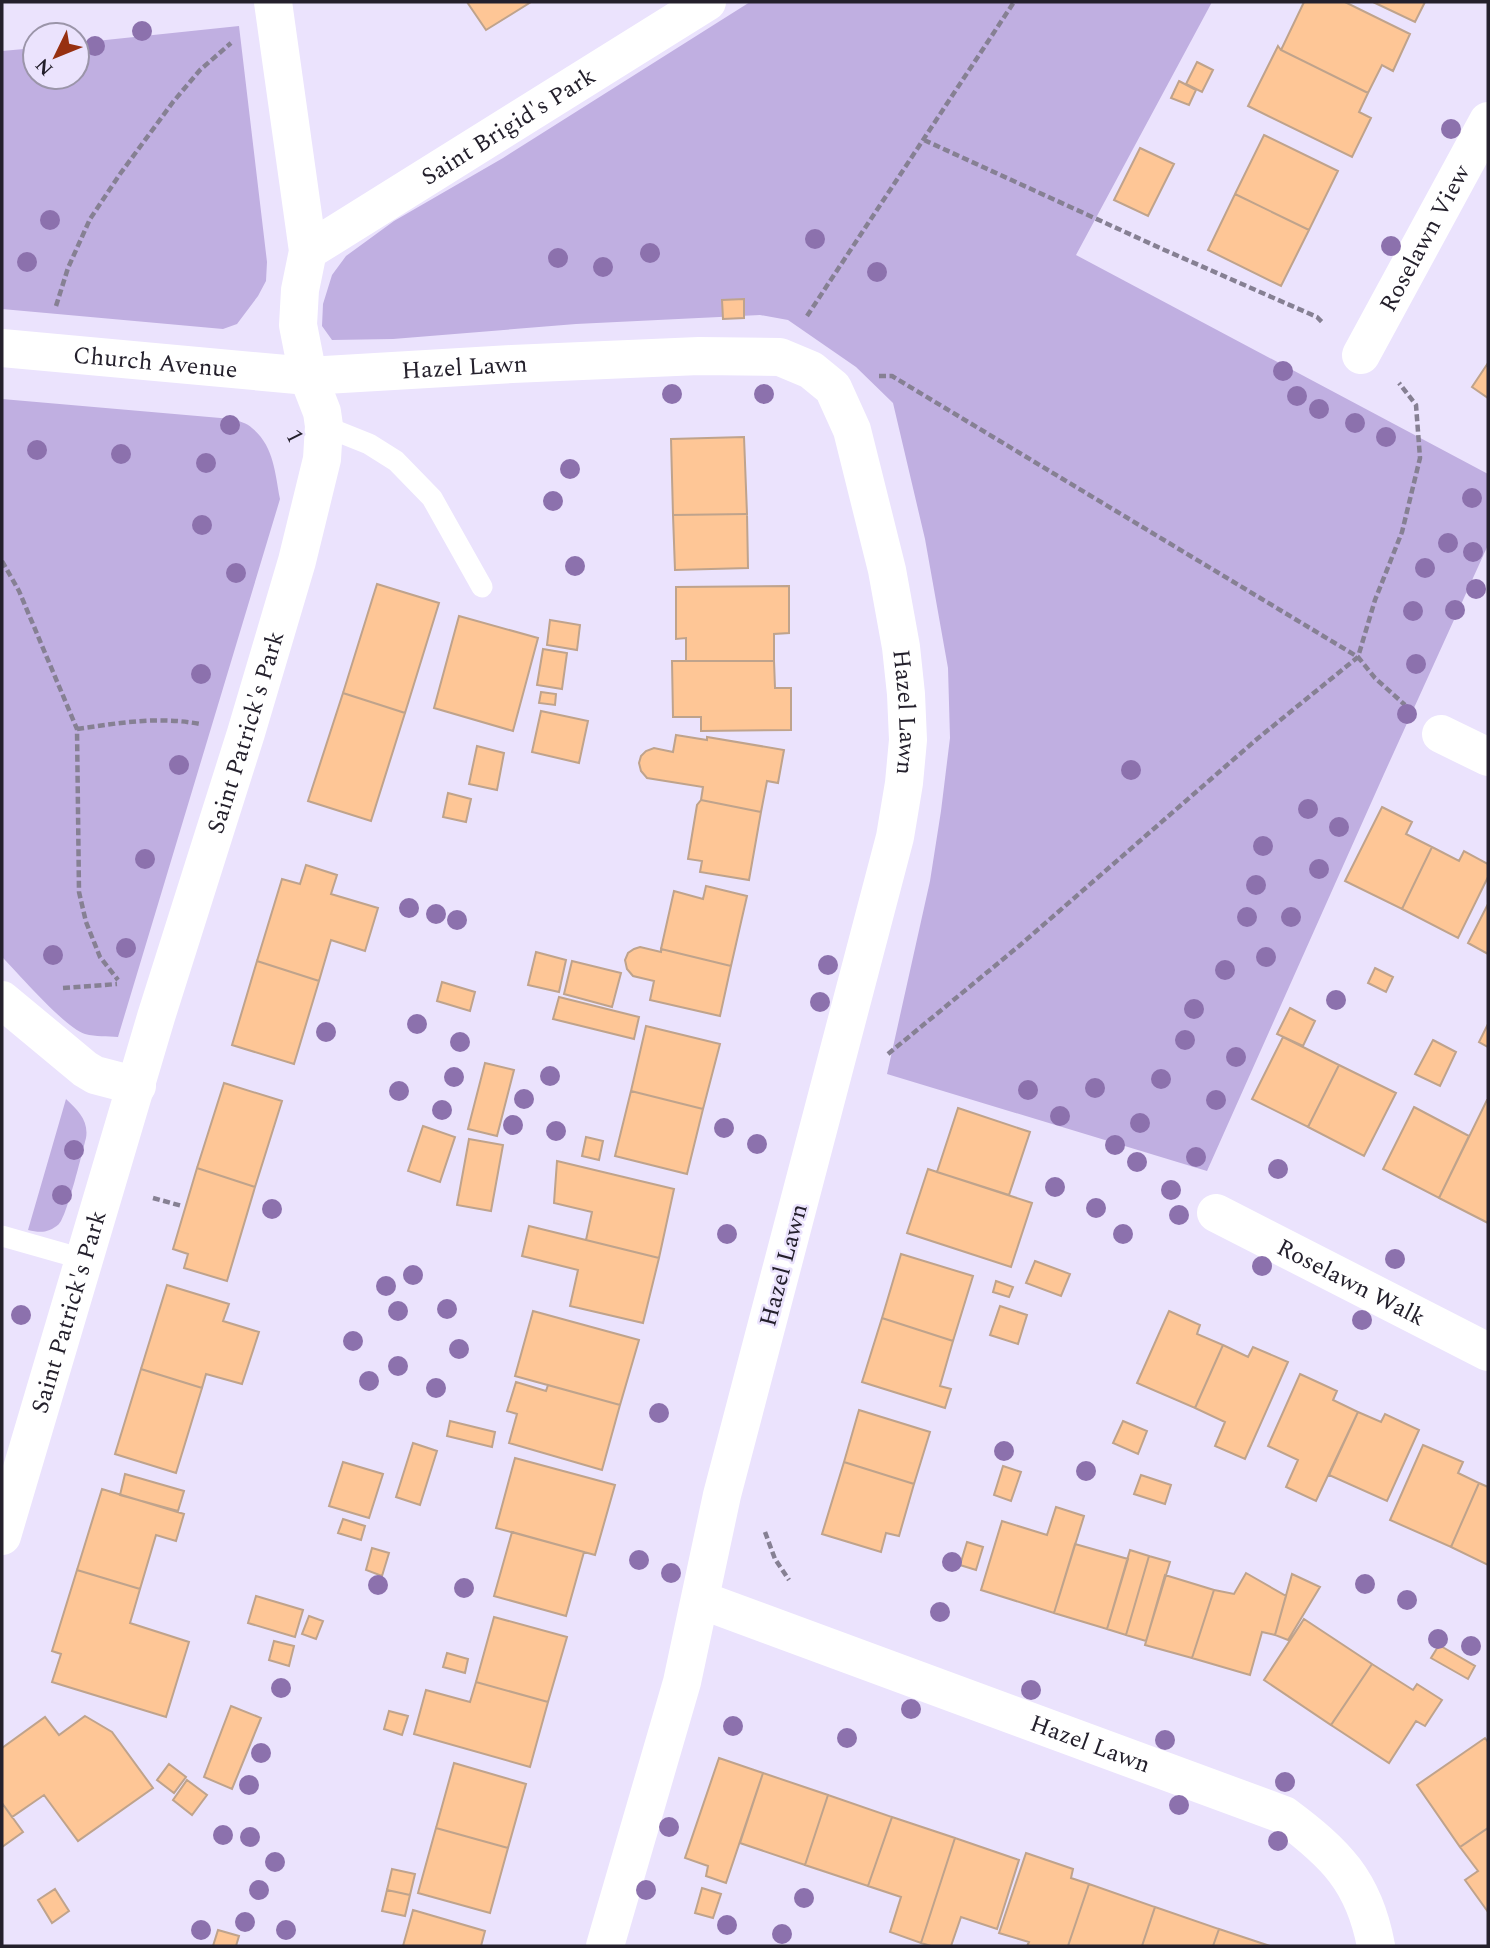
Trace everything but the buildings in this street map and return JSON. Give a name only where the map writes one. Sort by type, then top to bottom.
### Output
[{"type":"street","name":"Saint Brigid's Park","points":[[308,251],[707,2]]},
{"type":"street","points":[[274,4],[308,251],[300,290],[298,325],[307,376]]},
{"type":"street","name":"Roselawn View","points":[[1361,355],[1488,121]]},
{"type":"street","name":"Church Avenue","points":[[2,348],[307,376]]},
{"type":"street","name":"Hazel Lawn","points":[[307,376],[699,356],[780,357],[811,370],[833,388],[852,430],[889,580],[901,647],[908,740],[895,837],[717,1517],[682,1682],[605,1946]]},
{"type":"street","name":"Saint Patrick's Park","points":[[2,1536],[156,1017],[297,561],[322,459],[324,426],[322,412],[307,376]]},
{"type":"street","points":[[1441,734],[1488,757]]},
{"type":"street","points":[[2,1000],[85,1069],[95,1075],[137,1086]]},
{"type":"street","name":"Roselawn Walk","points":[[1216,1213],[1488,1352]]},
{"type":"street","name":"Hazel Lawn","points":[[701,1600],[1284,1815],[1318,1840],[1347,1871],[1370,1917],[1376,1946]]},
{"type":"lane","points":[[324,426],[369,444],[396,461],[432,498],[482,587]]},
{"type":"lane","points":[[2,1236],[83,1259]]},
{"type":"path","points":[[780,357],[1014,2]]},
{"type":"path","points":[[41,351],[68,268],[90,219],[120,174],[200,70],[274,4]]},
{"type":"path","points":[[886,1056],[1018,946],[1257,738],[1358,657],[1375,600],[1402,532],[1420,458],[1416,405],[1405,389],[1384,369],[1361,355],[1317,317],[924,140]]},
{"type":"path","points":[[833,388],[858,376],[892,376],[1358,657],[1393,695],[1441,734]]},
{"type":"path","points":[[2,561],[19,591],[77,729],[79,892],[86,922],[100,957],[121,984],[156,1017]]},
{"type":"path","points":[[77,729],[135,720],[168,719],[246,733]]},
{"type":"path","points":[[146,1196],[182,1206]]},
{"type":"path","points":[[764,1530],[775,1559],[789,1581]]},
{"type":"shaded area","points":[[750,2],[1212,2],[1076,255],[1488,474],[1488,545],[1207,1171],[887,1074],[930,881],[941,811],[950,738],[948,668],[925,539],[893,403],[856,367],[788,320],[760,315],[576,324],[393,339],[332,340],[322,326],[323,304],[332,275],[346,256],[394,221],[503,158]]},
{"type":"shaded area","points":[[239,26],[267,262],[266,281],[237,324],[223,329],[2,309],[2,51],[21,49],[21,91],[91,91],[91,42]]},
{"type":"shaded area","points":[[2,399],[232,419],[250,426],[265,443],[277,479],[280,499],[118,1037],[89,1035],[76,1029],[54,1011],[2,957]]},
{"type":"shaded area","points":[[66,1099],[82,1116],[86,1126],[86,1138],[74,1184],[59,1224],[44,1232],[28,1230]]}]
